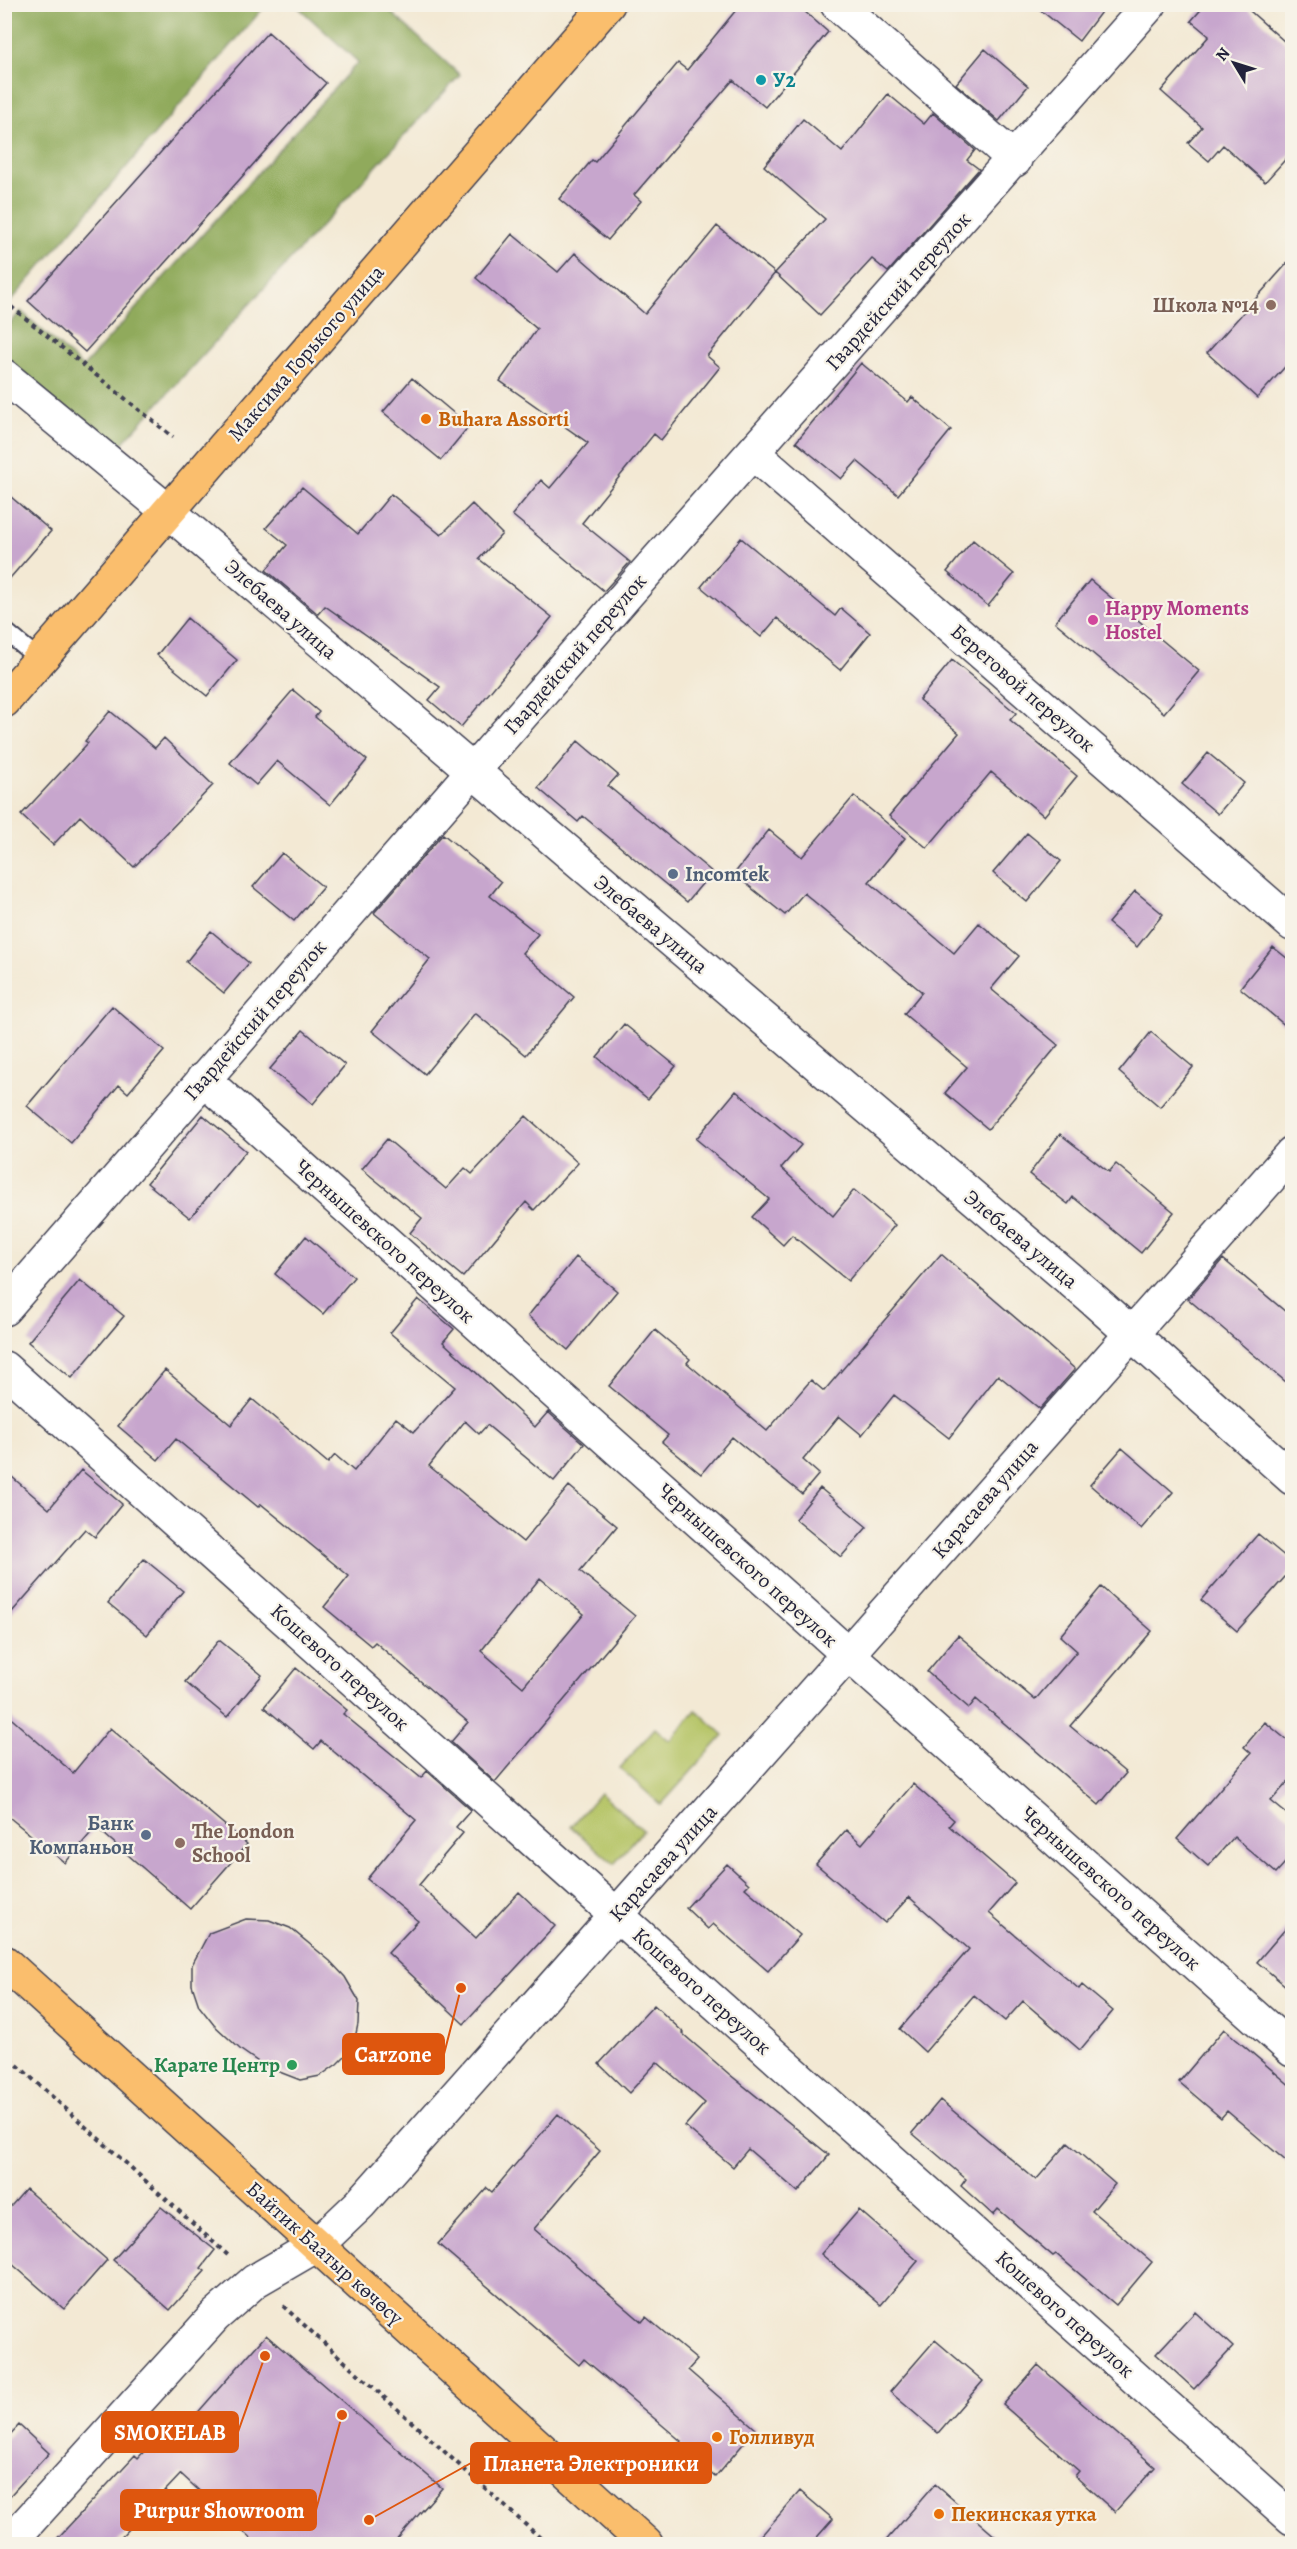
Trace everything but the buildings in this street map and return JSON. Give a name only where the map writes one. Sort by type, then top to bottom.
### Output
[{"type":"main road","name":"Максима Горького улица","points":[[4,701],[608,4]]},
{"type":"main road","name":"Байтик Баатыр көчөсү","points":[[4,1962],[646,2544]]},
{"type":"street","points":[[837,4],[1015,160]]},
{"type":"street","name":"Гвардейский переулок","points":[[4,1309],[472,772],[1015,160],[1150,4]]},
{"type":"street","name":"Элебаева улица","points":[[4,376],[169,512],[1131,1332],[1293,1478]]},
{"type":"street","name":"Береговой переулок","points":[[753,453],[1293,924]]},
{"type":"street","name":"Чернышевского переулок","points":[[203,1079],[1293,2050]]},
{"type":"street","name":"Карасаева улица","points":[[8,2544],[215,2316],[255,2281],[317,2245],[360,2204],[618,1915],[1131,1332],[1293,1153]]},
{"type":"street","name":"Кошевого переулок","points":[[4,1368],[1293,2518]]},
{"type":"lane","points":[[4,630],[40,660]]},
{"type":"path","points":[[4,301],[172,437]]},
{"type":"green space","points":[[4,5],[266,5],[5,308]]},
{"type":"green space","points":[[296,5],[383,5],[460,75],[114,452],[5,364],[5,329],[21,311],[83,367],[358,62]]},
{"type":"green space","points":[[696,1710],[724,1735],[661,1805],[620,1768],[655,1728],[670,1741]]},
{"type":"green space","points":[[600,1793],[643,1830],[614,1864],[571,1827]]},
{"type":"place","name":"У2","points":[[761,80]]},
{"type":"place","name":"Школа №14","points":[[1271,305]]},
{"type":"place","name":"Buhara Assorti","points":[[426,419]]},
{"type":"place","name":"Happy Moments Hostel","points":[[1093,620]]},
{"type":"place","name":"Incomtek","points":[[673,874]]},
{"type":"place","name":"Банк Компаньон","points":[[146,1835]]},
{"type":"place","name":"The London School","points":[[180,1843]]},
{"type":"place","name":"Carzone","points":[[461,1988]]},
{"type":"place","name":"Карате Центр","points":[[292,2065]]},
{"type":"place","name":"SMOKELAB","points":[[265,2356]]},
{"type":"place","name":"Purpur Showroom","points":[[342,2415]]},
{"type":"place","name":"Голливуд","points":[[717,2437]]},
{"type":"place","name":"Пекинская утка","points":[[939,2514]]},
{"type":"place","name":"Планета Электроники","points":[[369,2520]]}]
